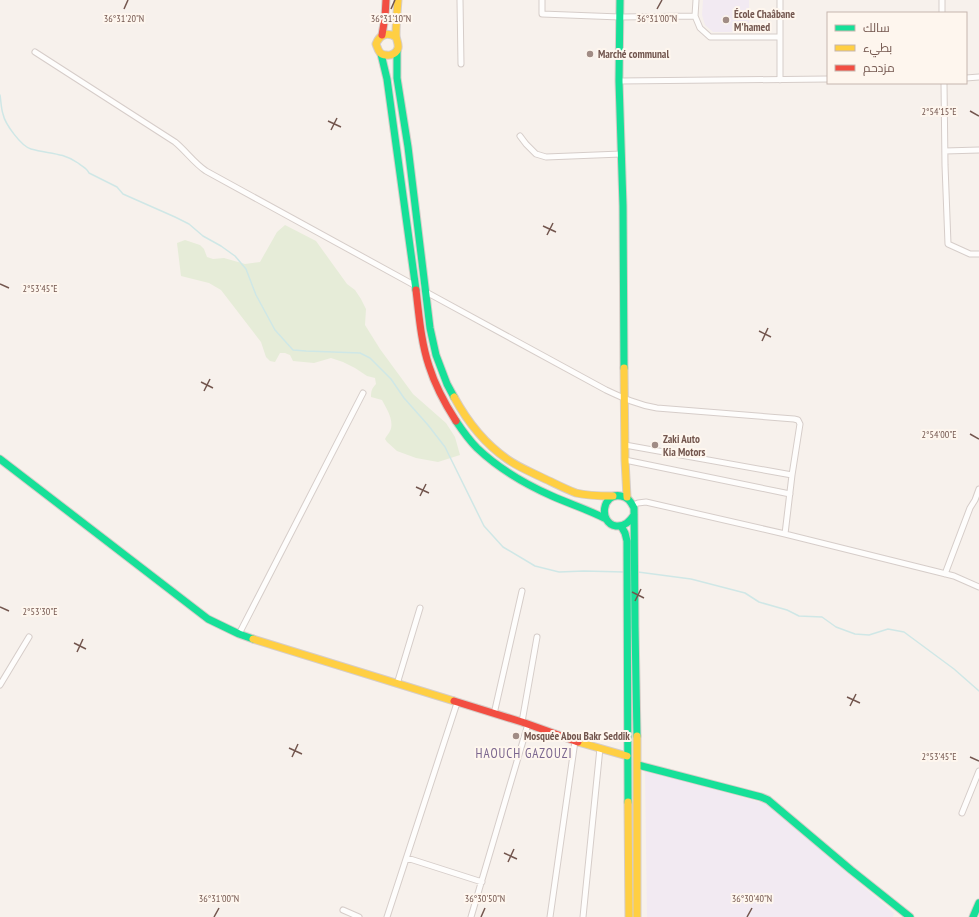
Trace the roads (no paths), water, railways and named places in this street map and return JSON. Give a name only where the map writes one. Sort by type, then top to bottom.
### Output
[{"type":"main road","points":[[386,0],[382,35],[376,44],[381,54],[387,79],[422,337],[436,386],[445,403],[476,447],[496,464],[525,483],[564,502],[594,512],[606,519],[611,524],[621,526],[628,523],[634,515]]},
{"type":"main road","points":[[398,0],[396,37],[399,45],[397,51],[397,78],[408,147],[430,328],[444,377],[455,400],[469,422],[482,437],[504,457],[521,468],[567,490],[582,494],[620,495],[627,497],[633,505],[634,515],[631,565],[627,582],[629,917]]},
{"type":"main road","points":[[620,0],[619,81],[624,206],[625,460],[627,497]]},
{"type":"main road","points":[[382,35],[388,34],[396,37]]},
{"type":"main road","points":[[381,54],[390,56],[397,51]]},
{"type":"main road","points":[[0,459],[194,609],[223,627],[239,634],[297,653],[627,756]]},
{"type":"main road","points":[[606,519],[604,506],[613,496]]},
{"type":"main road","points":[[621,526],[627,537],[635,580],[638,765],[636,877],[637,917]]},
{"type":"main road","points":[[638,765],[765,798],[910,917]]},
{"type":"main road","points":[[973,917],[979,903]]},
{"type":"street","points":[[460,0],[461,64]]},
{"type":"street","points":[[542,0],[542,14],[620,17],[695,16]]},
{"type":"street","points":[[696,0],[695,16],[700,28],[710,37],[780,37]]},
{"type":"street","points":[[780,0],[780,80]]},
{"type":"street","points":[[942,0],[942,12]]},
{"type":"street","points":[[35,52],[175,142],[206,172],[414,285]]},
{"type":"street","points":[[967,78],[979,77]]},
{"type":"street","points":[[619,81],[827,79]]},
{"type":"street","points":[[944,84],[948,244],[970,254],[979,254]]},
{"type":"street","points":[[520,136],[536,154],[546,156],[621,154]]},
{"type":"street","points":[[945,151],[979,150]]},
{"type":"street","points":[[426,292],[606,390],[636,404],[657,408],[796,419],[800,424],[785,534]]},
{"type":"street","points":[[239,634],[364,393]]},
{"type":"street","points":[[625,444],[792,475]]},
{"type":"street","points":[[625,460],[790,494]]},
{"type":"street","points":[[945,574],[970,508],[979,489]]},
{"type":"street","points":[[633,505],[646,502],[785,534],[954,576],[979,587]]},
{"type":"street","points":[[494,714],[522,591]]},
{"type":"street","points":[[397,684],[420,608]]},
{"type":"street","points":[[0,685],[29,636]]},
{"type":"street","points":[[471,917],[482,882],[525,723],[537,637]]},
{"type":"street","points":[[388,917],[457,703]]},
{"type":"street","points":[[550,917],[575,741]]},
{"type":"street","points":[[583,917],[600,748]]},
{"type":"street","points":[[962,813],[979,770]]},
{"type":"street","points":[[407,858],[482,882]]},
{"type":"street","points":[[343,910],[359,917]]},
{"type":"waterway","points":[[0,95],[4,118],[14,134],[27,147],[72,159],[89,173],[117,187],[123,194],[189,224],[203,236],[235,256],[246,269],[256,295],[275,330],[293,350],[360,353],[370,358],[391,379],[404,398],[445,447],[484,526],[503,547],[535,566],[559,572],[624,572]]},
{"type":"waterway","points":[[638,572],[691,579],[745,593],[759,602],[787,610],[799,616],[822,617],[836,627],[855,634],[869,635],[888,629],[904,632],[954,669],[979,691]]},
{"type":"place","name":"École Chaâbane M'hamed","points":[[726,20]]},
{"type":"place","name":"Marché communal","points":[[590,54]]},
{"type":"place","name":"Zaki Auto Kia Motors","points":[[655,445]]},
{"type":"place","name":"Mosquée Abou Bakr Seddik","points":[[516,736]]},
{"type":"district","name":"HAOUCH GAZOUZI","points":[[524,753]]}]
